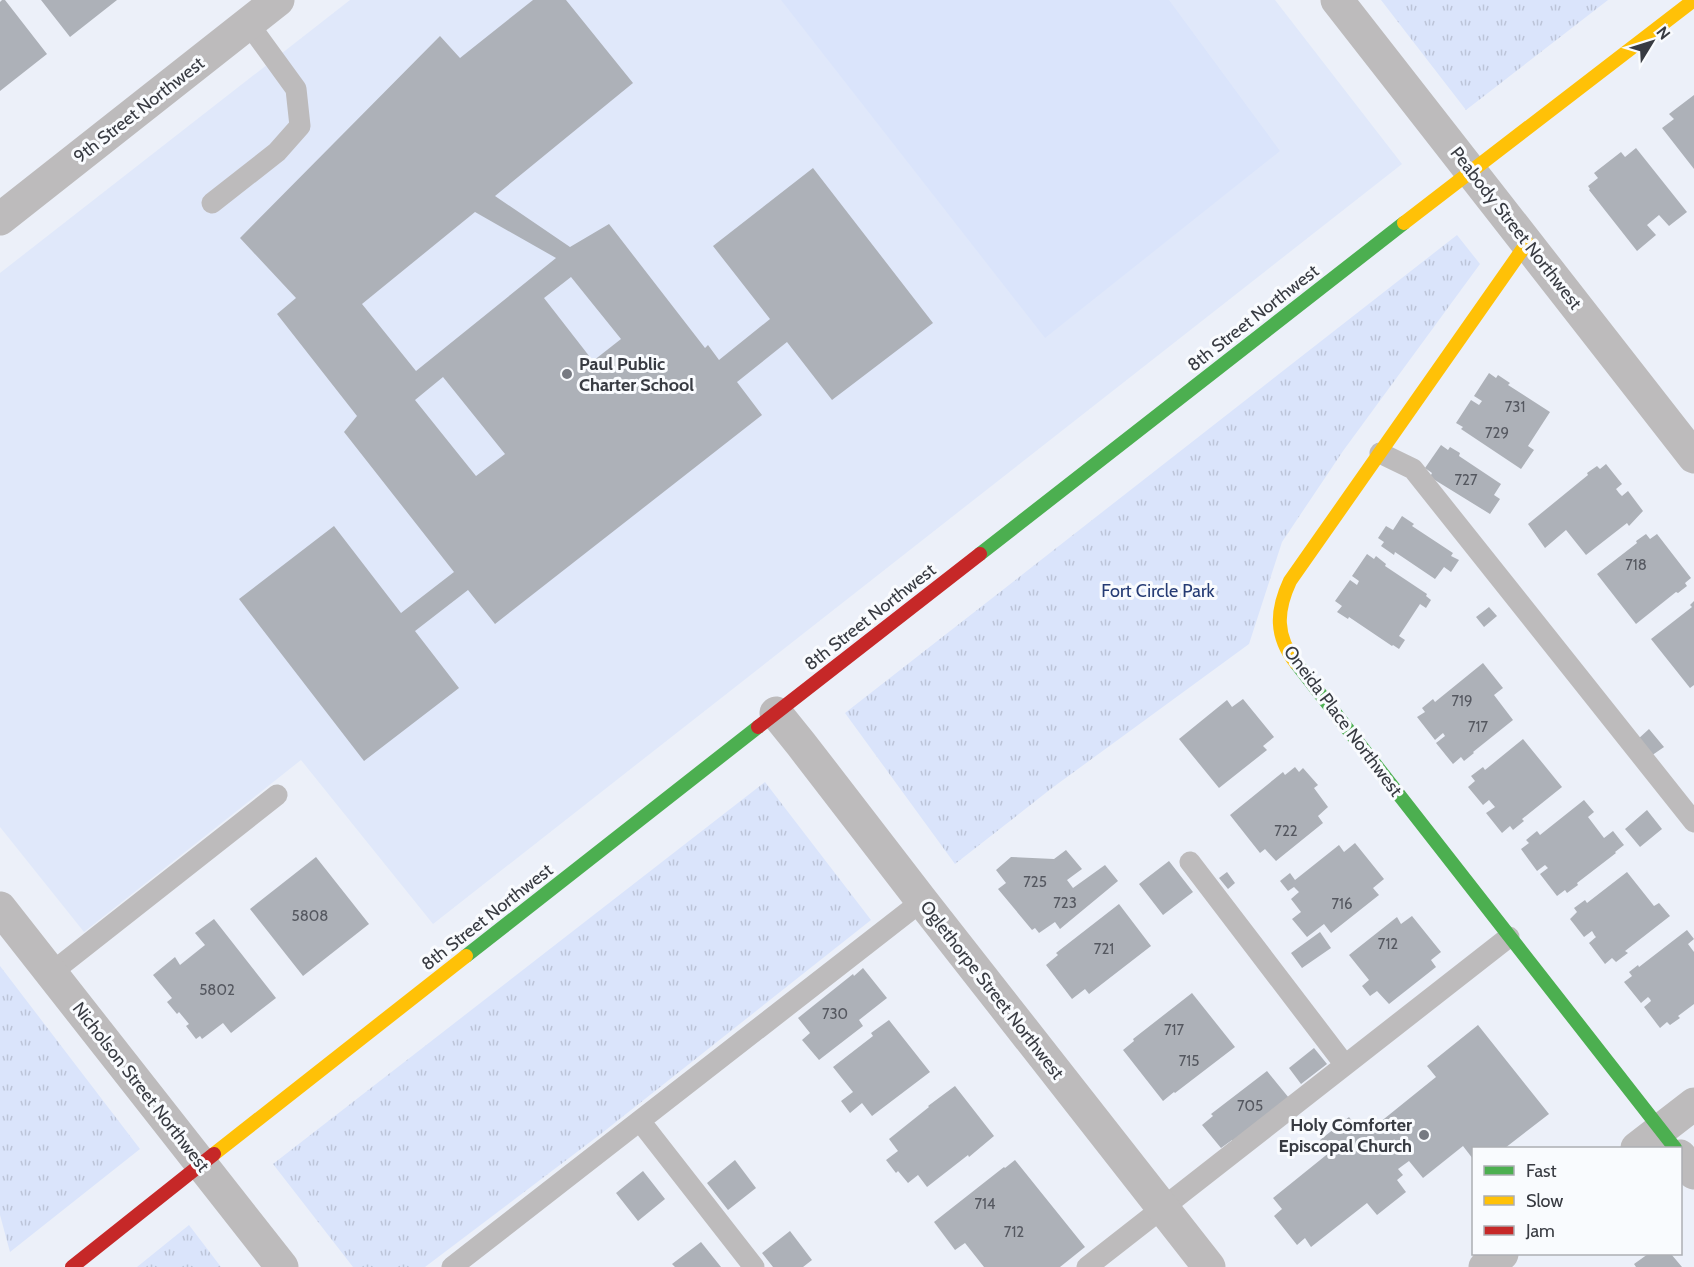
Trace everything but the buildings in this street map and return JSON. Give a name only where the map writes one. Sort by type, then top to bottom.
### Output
[{"type":"street","name":"9th Street Northwest","points":[[2,214],[278,0]]},
{"type":"street","name":"Peabody Street Northwest","points":[[1337,0],[1694,457]]},
{"type":"street","name":"8th Street Northwest","points":[[72,1267],[776,713],[1694,0]]},
{"type":"street","name":"Oneida Place Northwest","points":[[1527,243],[1290,581],[1282,596],[1278,613],[1279,630],[1284,646],[1293,660],[1509,937],[1657,1142]]},
{"type":"street","name":"Oglethorpe Street Northwest","points":[[776,713],[1209,1267]]},
{"type":"street","name":"Nicholson Street Northwest","points":[[0,908],[282,1267]]},
{"type":"street","points":[[1657,1142],[1694,1104]]},
{"type":"street","points":[[1682,1158],[1694,1173]]},
{"type":"street","points":[[1485,1267],[1501,1255]]},
{"type":"lane","points":[[212,203],[277,152],[300,126],[296,89],[248,23]]},
{"type":"lane","points":[[1380,453],[1413,469],[1694,822]]},
{"type":"lane","points":[[51,973],[277,795]]},
{"type":"lane","points":[[1190,862],[1345,1065]]},
{"type":"lane","points":[[453,1267],[922,901]]},
{"type":"lane","points":[[1087,1267],[1509,937]]},
{"type":"lane","points":[[640,1121],[754,1267]]},
{"type":"shaded area","name":"Paul Public Charter School","points":[[350,0],[1275,0],[1402,164],[433,924],[301,760],[84,932],[0,827],[0,273]]},
{"type":"green space","points":[[781,0],[1169,0],[1280,151],[1045,338]]},
{"type":"green space","points":[[1381,0],[1608,0],[1466,110]]},
{"type":"green space","name":"Fort Circle Park","points":[[1457,235],[1480,264],[1343,451],[1282,542],[1249,644],[1052,788],[955,864],[845,713]]},
{"type":"green space","points":[[765,782],[871,920],[602,1133],[425,1267],[353,1267],[273,1164]]},
{"type":"green space","points":[[0,966],[140,1149],[10,1252],[0,1215]]},
{"type":"green space","points":[[189,1225],[221,1267],[137,1267]]},
{"type":"traffic: fast","points":[[980,554],[1404,223]]},
{"type":"traffic: fast","points":[[1296,663],[1674,1147]]},
{"type":"traffic: fast","points":[[466,956],[758,727]]},
{"type":"traffic: slow","points":[[1404,223],[1694,0]]},
{"type":"traffic: slow","points":[[1296,663],[1284,643],[1280,623],[1282,603],[1290,581],[1527,243]]},
{"type":"traffic: slow","points":[[214,1154],[466,956]]},
{"type":"traffic: jam","points":[[758,727],[980,554]]},
{"type":"traffic: jam","points":[[72,1267],[214,1154]]},
{"type":"place","name":"Paul Public Charter School","points":[[567,374]]},
{"type":"place","name":"Holy Comforter Episcopal Church","points":[[1424,1135]]}]
